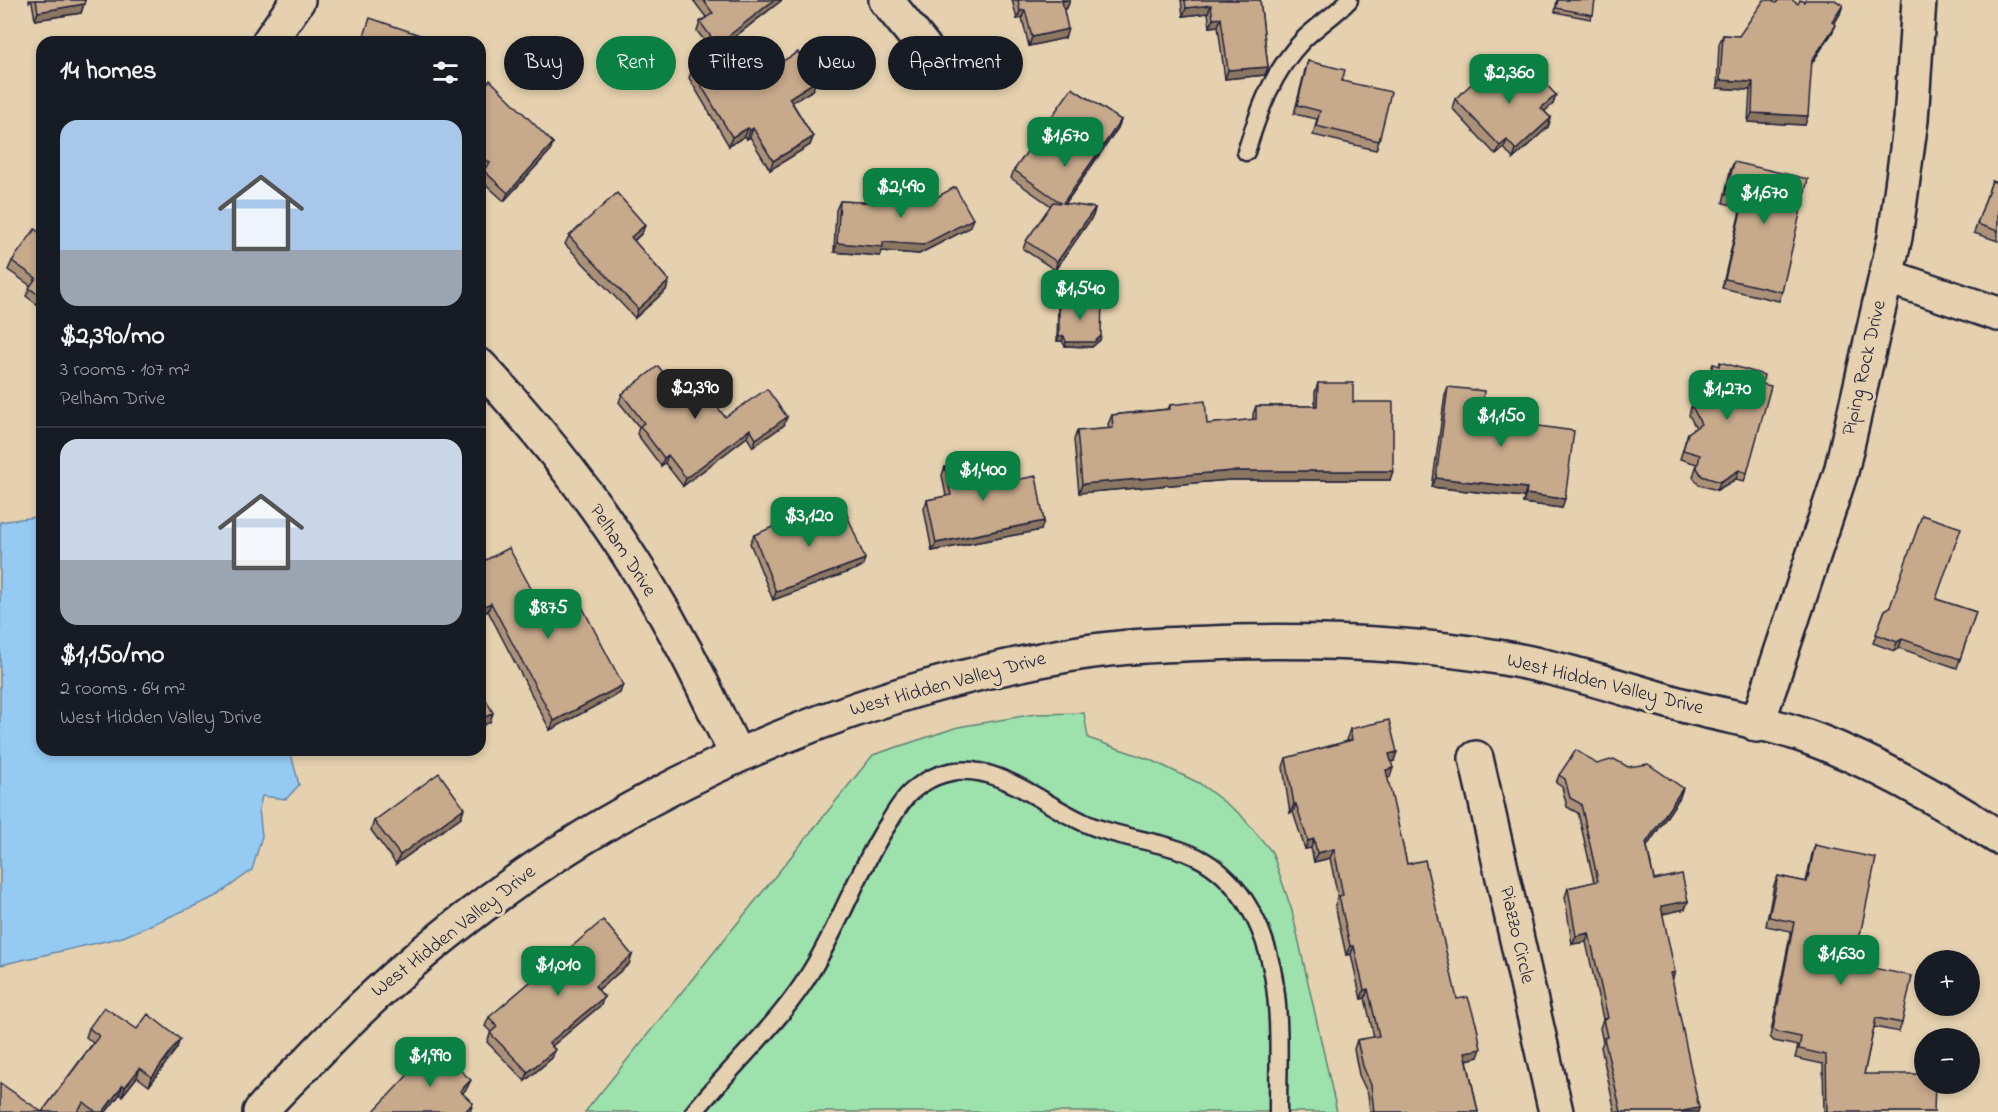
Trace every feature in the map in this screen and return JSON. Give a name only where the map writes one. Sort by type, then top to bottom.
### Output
[{"type":"street","points":[[273,36],[298,0]]},
{"type":"street","points":[[886,0],[915,36]]},
{"type":"street","name":"Piping Rock Drive","points":[[1757,725],[1841,472],[1895,237],[1911,120],[1919,0]]},
{"type":"street","points":[[1886,276],[1998,314]]},
{"type":"street","name":"Pelham Drive","points":[[486,373],[567,469],[632,561],[687,655],[737,755]]},
{"type":"street","name":"West Hidden Valley Drive","points":[[260,1112],[342,1025],[408,963],[494,896],[565,848],[636,806],[737,755],[881,698],[987,671],[1078,653],[1183,644],[1275,641],[1400,646],[1503,658],[1595,679],[1757,725],[1801,735],[1886,773],[1998,837]]},
{"type":"street","name":"Piazzo Circle","points":[[1476,758],[1556,1112]]},
{"type":"lane","points":[[1246,152],[1261,103],[1280,68],[1303,41],[1349,0]]},
{"type":"lane","points":[[694,1112],[804,984],[872,848],[910,793],[929,781],[951,773],[977,772],[1020,785],[1099,829],[1160,842],[1196,856],[1226,878],[1245,900],[1259,926],[1269,957],[1277,994],[1278,1112]]},
{"type":"green space","points":[[1084,713],[1088,738],[1151,760],[1199,783],[1240,814],[1272,852],[1292,911],[1337,1112],[585,1112],[873,755],[958,727],[1035,714]]},
{"type":"water","points":[[36,517],[36,756],[292,756],[299,785],[286,799],[262,796],[259,809],[262,836],[252,870],[215,897],[123,937],[0,965],[0,522]]},
{"type":"building","points":[[36,0],[85,0],[84,4],[38,12]]},
{"type":"building","points":[[703,0],[774,0],[728,36],[710,36],[700,22],[713,13]]},
{"type":"building","points":[[1018,0],[1067,0],[1062,1],[1068,29],[1032,37],[1025,10],[1020,11]]},
{"type":"building","points":[[1185,0],[1260,0],[1268,67],[1228,70],[1221,18],[1213,19],[1211,5],[1186,8]]},
{"type":"building","points":[[1558,0],[1595,0],[1593,15],[1556,8]]},
{"type":"building","points":[[1764,0],[1772,0],[1776,3],[1779,0],[1792,0],[1798,4],[1800,0],[1804,2],[1805,0],[1835,0],[1843,5],[1832,22],[1836,25],[1812,60],[1808,116],[1752,113],[1753,82],[1720,80],[1723,35],[1739,36]]},
{"type":"building","points":[[370,18],[423,36],[364,36]]},
{"type":"building","points":[[797,53],[797,90],[802,90],[789,98],[813,137],[773,161],[753,128],[750,130],[748,128],[732,137],[704,90],[785,90],[785,60]]},
{"type":"building","points":[[1522,59],[1556,95],[1541,108],[1551,118],[1516,150],[1507,140],[1500,146],[1455,99],[1480,76],[1491,88]]},
{"type":"building","points":[[1308,61],[1345,70],[1342,81],[1391,92],[1379,141],[1316,126],[1320,111],[1297,105]]},
{"type":"building","points":[[490,80],[553,143],[508,193],[486,173],[486,167],[490,163],[486,159],[486,84]]},
{"type":"building","points":[[1072,88],[1121,120],[1063,203],[1095,208],[1057,262],[1026,241],[1053,202],[1061,203],[1014,170]]},
{"type":"building","points":[[1734,162],[1808,179],[1782,292],[1725,279],[1744,198],[1726,194]]},
{"type":"building","points":[[1992,181],[1998,183],[1998,231],[1977,224]]},
{"type":"building","points":[[955,187],[973,219],[923,245],[883,242],[883,247],[837,243],[840,201],[880,203],[880,194],[937,197]]},
{"type":"building","points":[[617,193],[645,225],[631,237],[669,281],[638,309],[569,236]]},
{"type":"building","points":[[35,229],[36,278],[12,261]]},
{"type":"building","points":[[36,278],[36,293],[29,288]]},
{"type":"building","points":[[1059,301],[1102,302],[1101,336],[1094,342],[1066,342],[1064,336],[1059,336]]},
{"type":"building","points":[[1720,362],[1764,375],[1762,384],[1771,386],[1747,473],[1739,470],[1720,482],[1702,476],[1697,468],[1700,455],[1683,450],[1688,433],[1701,424],[1692,406],[1697,391],[1707,386],[1713,364],[1719,366]]},
{"type":"building","points":[[658,366],[680,394],[697,381],[725,417],[767,389],[787,417],[756,439],[750,429],[686,478],[668,455],[664,458],[640,426],[644,423],[622,394]]},
{"type":"building","points":[[1318,383],[1353,383],[1353,402],[1393,402],[1393,471],[1232,471],[1082,484],[1077,431],[1113,428],[1112,415],[1170,409],[1170,405],[1205,401],[1207,424],[1256,419],[1256,406],[1317,406]]},
{"type":"building","points":[[1448,387],[1484,391],[1482,409],[1518,414],[1517,423],[1574,431],[1565,499],[1526,494],[1527,488],[1436,478]]},
{"type":"building","points":[[992,457],[993,462],[999,461],[1006,482],[1036,476],[1044,521],[936,543],[927,500],[951,495],[945,467]]},
{"type":"building","points":[[843,505],[865,559],[776,592],[754,535],[782,523],[784,529]]},
{"type":"building","points":[[1922,515],[1961,528],[1936,599],[1976,612],[1960,659],[1902,639],[1897,642],[1876,634],[1885,610],[1890,607]]},
{"type":"building","points":[[509,548],[546,616],[578,599],[623,685],[554,721],[491,603],[486,605],[486,560]]},
{"type":"building","points":[[486,700],[493,713],[486,717]]},
{"type":"building","points":[[1389,720],[1397,752],[1389,754],[1393,768],[1386,770],[1407,864],[1425,860],[1457,999],[1468,997],[1477,1027],[1481,1049],[1465,1052],[1478,1112],[1374,1112],[1371,1085],[1363,1066],[1357,1040],[1379,1036],[1368,989],[1364,990],[1354,946],[1350,946],[1339,896],[1343,895],[1334,849],[1317,853],[1314,839],[1308,841],[1296,804],[1294,804],[1286,758],[1352,740],[1350,729]]},
{"type":"building","points":[[1576,750],[1597,764],[1614,759],[1628,767],[1648,764],[1683,788],[1646,843],[1654,880],[1682,874],[1688,901],[1661,906],[1675,972],[1671,973],[1699,1108],[1678,1112],[1621,1112],[1604,1038],[1607,1037],[1603,1019],[1608,1018],[1589,933],[1576,936],[1568,888],[1598,881],[1581,804],[1570,798],[1565,779],[1559,775]]},
{"type":"building","points":[[439,773],[464,808],[400,855],[374,821]]},
{"type":"building","points":[[1815,845],[1876,858],[1854,964],[1912,976],[1902,1023],[1876,1018],[1864,1074],[1914,1074],[1914,1094],[1935,1094],[1934,1112],[1827,1112],[1826,1055],[1799,1049],[1801,1037],[1773,1029],[1794,922],[1769,917],[1778,876],[1807,882]]},
{"type":"building","points":[[603,920],[632,955],[595,986],[604,997],[549,1043],[555,1050],[528,1072],[490,1033],[497,1027],[489,1017]]},
{"type":"building","points":[[104,1007],[137,1029],[148,1014],[180,1039],[152,1077],[140,1068],[125,1087],[123,1085],[103,1112],[96,1112],[84,1102],[77,1112],[42,1112],[99,1036],[89,1028]]},
{"type":"building","points":[[434,1047],[471,1080],[460,1091],[473,1103],[465,1112],[373,1112]]},
{"type":"building","points":[[0,1083],[42,1112],[0,1112]]}]
